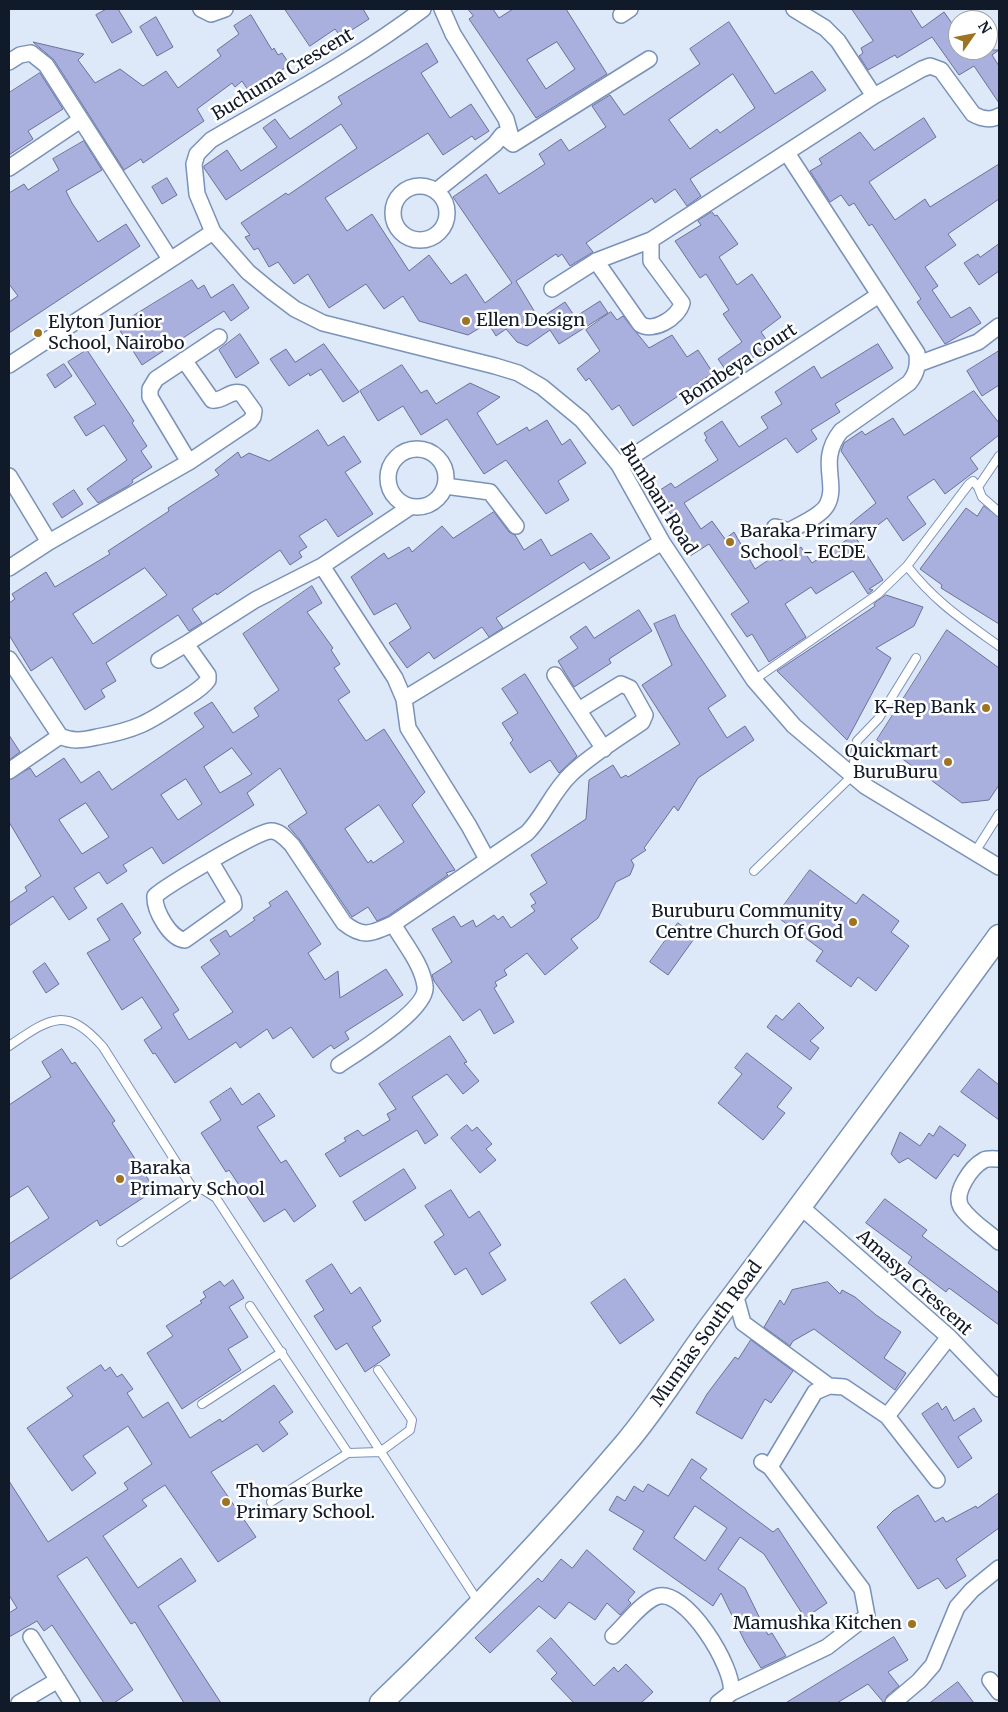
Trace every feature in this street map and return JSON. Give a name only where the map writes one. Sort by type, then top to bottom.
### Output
[{"type":"main road","name":"Mumias South Road","points":[[381,1703],[480,1604],[626,1443],[660,1401],[735,1294],[802,1207],[999,936]]},
{"type":"street","points":[[201,9],[211,14],[225,9]]},
{"type":"street","name":"Buchuma Crescent","points":[[212,140],[336,66],[397,28],[423,9]]},
{"type":"street","points":[[442,9],[453,34],[506,119],[513,144]]},
{"type":"street","points":[[794,9],[825,28],[838,41],[874,96]]},
{"type":"street","points":[[9,62],[20,55],[31,54],[46,66],[79,121],[170,259]]},
{"type":"street","points":[[513,144],[649,59]]},
{"type":"street","points":[[552,289],[596,261],[651,240],[874,96],[930,66],[941,70],[973,114],[981,118],[993,119],[999,116]]},
{"type":"street","points":[[9,168],[79,121]]},
{"type":"street","points":[[436,191],[495,144],[502,135],[513,144]]},
{"type":"street","name":"Bumbani Road","points":[[212,140],[198,154],[193,172],[197,194],[213,232],[248,272],[295,309],[323,323],[518,373],[542,387],[582,420],[619,466],[662,542],[754,680],[794,726],[852,776],[999,868]]},
{"type":"street","points":[[776,527],[789,531],[821,511],[827,504],[830,492],[828,462],[835,438],[841,431],[909,383],[916,374],[918,364],[917,353],[787,153]]},
{"type":"street","points":[[9,365],[213,232]]},
{"type":"street","points":[[596,261],[640,324],[646,328],[658,326],[676,313],[682,303],[651,261],[651,240]]},
{"type":"street","name":"Bombeya Court","points":[[619,466],[879,295]]},
{"type":"street","points":[[918,364],[978,342],[999,326]]},
{"type":"street","points":[[189,462],[150,398],[149,393],[156,379],[219,337]]},
{"type":"street","points":[[9,568],[49,542],[189,462],[254,417],[254,411],[241,392],[232,392],[218,400],[212,400],[184,360]]},
{"type":"street","points":[[409,450],[425,450],[438,458],[445,471],[446,486],[438,499],[425,507],[410,507],[397,499],[389,486],[389,471],[396,458],[409,450]]},
{"type":"street","points":[[9,476],[49,542]]},
{"type":"street","points":[[446,486],[490,492],[516,526]]},
{"type":"street","points":[[159,660],[255,600],[322,566],[410,507]]},
{"type":"street","points":[[404,699],[662,542]]},
{"type":"street","points":[[322,566],[395,678],[404,699],[408,728],[469,826],[487,859]]},
{"type":"street","points":[[9,659],[60,736],[67,740],[80,740],[124,732],[149,722],[206,684],[208,675],[186,644]]},
{"type":"street","points":[[555,676],[604,749]]},
{"type":"street","points":[[211,862],[234,899],[234,905],[185,940],[178,939],[172,934],[154,903],[155,896],[211,862],[258,835],[271,830],[281,834],[292,845],[344,923],[356,932],[370,934],[393,924],[527,833],[571,774],[642,722],[645,715],[630,688],[621,684],[579,710]]},
{"type":"street","points":[[9,771],[60,736]]},
{"type":"street","points":[[339,1065],[401,1021],[423,1000],[426,988],[421,972],[393,924]]},
{"type":"street","points":[[999,1159],[985,1160],[973,1170],[959,1192],[960,1205],[968,1216],[999,1242]]},
{"type":"street","name":"Amasya Crescent","points":[[802,1207],[949,1337],[999,1389]]},
{"type":"street","points":[[735,1294],[742,1323],[829,1386]]},
{"type":"street","points":[[887,1416],[949,1337]]},
{"type":"street","points":[[718,1703],[731,1693],[827,1647],[868,1616],[862,1590],[766,1465],[815,1392],[829,1386],[844,1387],[887,1416],[938,1480]]},
{"type":"street","points":[[893,1703],[919,1681],[933,1665],[957,1607],[972,1590],[999,1568]]},
{"type":"street","points":[[613,1636],[657,1596],[673,1598],[702,1624],[728,1672],[732,1683],[731,1693]]},
{"type":"street","points":[[31,1637],[72,1703]]},
{"type":"street","points":[[19,1703],[58,1680]]},
{"type":"street","points":[[990,1680],[999,1692]]},
{"type":"lane","points":[[978,487],[999,456]]},
{"type":"lane","points":[[754,680],[878,594],[907,566],[973,481],[982,497],[999,512]]},
{"type":"lane","points":[[907,566],[926,590],[947,609],[999,646]]},
{"type":"lane","points":[[754,871],[852,776],[856,741],[879,718],[916,658]]},
{"type":"lane","points":[[975,852],[996,823],[999,814]]},
{"type":"lane","points":[[9,1046],[44,1024],[57,1020],[79,1024],[103,1047],[195,1192]]},
{"type":"lane","points":[[121,1242],[195,1192],[202,1189],[216,1198],[480,1604]]},
{"type":"lane","points":[[250,1306],[348,1453]]},
{"type":"lane","points":[[202,1404],[282,1352]]},
{"type":"lane","points":[[271,1502],[348,1453],[380,1452],[404,1436],[413,1425],[412,1420],[378,1370]]},
{"type":"building","points":[[107,9],[118,9],[132,32],[112,43],[96,15]]},
{"type":"building","points":[[285,9],[363,9],[369,19],[341,37],[335,29],[310,46]]},
{"type":"building","points":[[468,9],[493,9],[499,18],[513,9],[566,9],[607,74],[536,118],[469,19],[473,16]],"holes":[[[557,42],[575,69],[546,89],[527,60]]]},
{"type":"building","points":[[852,9],[910,9],[922,28],[944,12],[948,18],[948,60],[932,37],[897,58],[895,55],[868,70],[859,56],[863,53],[861,48],[873,41]]},
{"type":"building","points":[[251,15],[272,50],[274,48],[278,55],[282,53],[290,65],[248,90],[242,81],[235,87],[232,83],[197,109],[204,121],[143,163],[141,159],[124,170],[54,60],[33,42],[84,54],[78,60],[95,83],[120,69],[143,86],[166,71],[178,88],[221,56],[217,50],[239,34],[234,26]]},
{"type":"building","points":[[156,17],[173,47],[157,56],[140,27]]},
{"type":"building","points":[[729,22],[775,94],[812,71],[826,90],[690,179],[701,196],[687,206],[675,189],[655,203],[652,198],[586,243],[593,252],[570,266],[562,254],[558,257],[556,254],[516,281],[539,319],[565,302],[575,317],[600,301],[608,313],[559,344],[550,330],[527,346],[517,342],[506,329],[496,336],[488,323],[468,335],[419,321],[403,296],[384,309],[366,284],[329,308],[308,274],[294,284],[278,262],[269,267],[258,248],[254,250],[245,237],[250,235],[241,223],[286,193],[288,195],[357,148],[341,124],[226,200],[204,168],[204,166],[227,150],[241,171],[277,147],[263,128],[275,119],[290,139],[342,104],[338,97],[427,43],[438,62],[421,73],[450,118],[471,104],[489,131],[475,140],[472,136],[443,155],[428,133],[325,198],[347,231],[372,214],[409,271],[429,255],[451,284],[466,274],[485,303],[512,283],[453,197],[486,174],[499,194],[545,164],[539,154],[561,139],[569,151],[606,127],[592,106],[610,95],[624,115],[700,64],[690,49]],"holes":[[[733,74],[755,108],[720,133],[717,129],[690,149],[669,120]]]},
{"type":"building","points":[[948,60],[995,60],[999,66],[999,103],[974,66],[959,75]]},
{"type":"building","points":[[40,73],[63,109],[28,131],[33,139],[9,155],[9,93]]},
{"type":"building","points":[[924,118],[936,137],[869,182],[895,220],[925,199],[930,207],[999,164],[999,199],[948,234],[956,245],[925,267],[938,286],[932,290],[951,318],[970,307],[981,323],[945,344],[917,302],[921,299],[872,224],[869,226],[854,203],[849,206],[841,195],[830,202],[810,171],[822,164],[819,159],[860,132],[874,150]]},
{"type":"building","points":[[84,141],[102,170],[66,191],[72,203],[98,242],[126,224],[140,246],[9,333],[9,302],[18,296],[9,284],[9,193],[24,184],[28,190],[59,170],[53,159]]},
{"type":"building","points":[[167,178],[177,195],[162,204],[152,187]]},
{"type":"building","points":[[712,212],[715,216],[717,215],[738,244],[719,257],[737,285],[752,274],[781,317],[761,332],[770,345],[729,375],[718,359],[742,342],[723,314],[729,310],[706,274],[700,278],[675,241],[701,225],[698,221]]},
{"type":"building","points":[[999,244],[999,271],[979,285],[964,263],[978,254],[980,257]]},
{"type":"building","points":[[192,280],[198,289],[204,285],[211,298],[233,284],[249,308],[231,321],[224,311],[142,365],[117,326]]},
{"type":"building","points":[[611,312],[617,320],[623,316],[649,348],[672,335],[687,357],[698,350],[713,373],[633,426],[619,405],[612,410],[589,378],[586,381],[577,369],[600,351],[586,330]]},
{"type":"building","points":[[240,334],[259,363],[236,378],[219,350]]},
{"type":"building","points":[[324,344],[359,392],[343,402],[321,369],[310,376],[309,373],[289,386],[270,359],[286,349],[295,362]]},
{"type":"building","points":[[878,344],[893,368],[835,404],[840,412],[811,430],[817,439],[797,453],[786,438],[684,503],[701,529],[712,521],[725,539],[734,532],[755,569],[776,555],[780,561],[801,547],[812,563],[854,535],[883,580],[869,589],[873,590],[868,594],[853,571],[816,594],[811,587],[785,604],[806,637],[769,662],[752,634],[747,637],[731,614],[749,602],[709,544],[690,556],[682,543],[687,540],[657,492],[671,483],[675,488],[718,460],[705,440],[707,438],[704,433],[722,421],[739,447],[768,428],[761,417],[782,404],[775,392],[814,366],[821,378]]},
{"type":"building","points":[[87,350],[134,421],[132,423],[147,446],[141,451],[152,467],[132,480],[133,482],[128,486],[98,503],[87,489],[127,460],[104,425],[86,436],[74,417],[96,404],[68,362]]},
{"type":"building","points":[[999,351],[999,385],[982,396],[967,371]]},
{"type":"building","points":[[64,364],[72,376],[55,388],[47,375]]},
{"type":"building","points":[[402,365],[421,393],[427,390],[436,404],[470,383],[500,397],[477,413],[497,445],[527,427],[529,431],[547,420],[562,445],[570,439],[586,463],[558,481],[569,500],[546,514],[506,460],[484,474],[447,419],[421,435],[403,406],[378,421],[360,391]]},
{"type":"building","points":[[974,391],[999,423],[999,435],[970,458],[978,469],[945,494],[934,479],[907,497],[926,524],[903,541],[887,518],[861,538],[850,524],[876,503],[841,451],[844,443],[862,431],[865,435],[893,418],[904,435]]},
{"type":"building","points":[[318,430],[328,446],[344,436],[361,462],[345,472],[373,514],[338,537],[326,519],[299,536],[307,547],[299,552],[302,557],[290,565],[280,550],[217,595],[216,593],[192,609],[202,623],[189,631],[178,615],[106,663],[116,681],[101,690],[105,697],[85,710],[52,657],[31,671],[9,635],[9,603],[15,599],[12,594],[46,572],[55,587],[110,554],[108,551],[169,511],[168,508],[219,475],[215,470],[238,452],[241,458],[249,453],[269,461]],"holes":[[[145,568],[167,595],[93,644],[73,614]]]},
{"type":"building","points":[[74,490],[83,504],[62,518],[53,504]]},
{"type":"building","points":[[984,506],[999,517],[999,624],[941,588],[942,585],[920,569],[966,508],[977,516]]},
{"type":"building","points":[[494,512],[509,532],[515,535],[524,550],[541,539],[551,556],[591,533],[610,558],[590,570],[584,562],[496,618],[503,628],[489,637],[482,627],[434,659],[429,652],[407,668],[389,643],[411,628],[396,603],[374,615],[351,577],[384,553],[388,559],[409,547],[412,552],[442,526],[453,538]]},
{"type":"building","points":[[312,586],[322,603],[307,612],[333,648],[331,650],[340,664],[334,668],[350,692],[338,700],[366,741],[384,729],[425,792],[412,805],[455,870],[446,873],[448,875],[388,916],[377,921],[368,907],[352,917],[300,840],[288,826],[307,813],[280,768],[247,793],[254,805],[163,864],[152,847],[123,865],[127,871],[107,884],[99,872],[74,888],[87,908],[69,920],[53,896],[9,926],[9,903],[27,891],[25,887],[41,876],[9,822],[9,780],[30,768],[36,777],[64,758],[81,783],[99,771],[112,790],[204,727],[194,713],[212,702],[233,733],[259,716],[254,708],[279,690],[243,634]],"holes":[[[232,748],[252,774],[220,793],[204,767]],[[186,779],[202,804],[178,820],[161,795]],[[86,803],[109,837],[82,854],[59,820]],[[379,805],[404,842],[373,863],[371,860],[368,863],[345,829]]]},
{"type":"building","points":[[886,595],[923,607],[914,626],[876,648],[891,658],[847,740],[777,671],[875,606],[874,604]]},
{"type":"building","points":[[639,610],[652,631],[609,659],[611,663],[574,687],[558,661],[578,648],[570,637],[586,626],[594,638]]},
{"type":"building","points":[[675,615],[680,627],[726,696],[708,708],[727,738],[745,726],[754,740],[698,778],[678,811],[674,806],[644,848],[646,850],[631,860],[634,865],[630,875],[616,882],[598,918],[571,939],[578,948],[545,975],[527,953],[504,970],[507,975],[495,982],[497,986],[494,988],[514,1022],[494,1034],[480,1009],[463,1021],[434,981],[432,975],[452,962],[432,929],[454,916],[461,927],[473,920],[476,927],[494,915],[498,920],[503,916],[511,928],[535,911],[531,906],[536,903],[530,894],[547,883],[531,855],[586,819],[589,780],[613,765],[621,778],[626,775],[628,777],[680,744],[642,685],[672,665],[654,624]]},
{"type":"building","points":[[947,630],[999,668],[999,785],[989,800],[962,803],[877,740]]},
{"type":"building","points":[[525,674],[577,756],[559,773],[550,760],[530,773],[510,743],[513,740],[502,723],[518,713],[502,689]]},
{"type":"building","points":[[9,735],[20,752],[9,760]]},
{"type":"building","points":[[810,870],[856,904],[863,894],[899,921],[891,932],[909,946],[876,991],[858,977],[851,987],[816,961],[823,951],[776,916]]},
{"type":"building","points":[[287,891],[321,944],[308,953],[325,980],[338,971],[340,998],[386,969],[403,995],[345,1032],[349,1039],[334,1049],[331,1045],[313,1058],[291,1027],[273,1039],[267,1029],[240,1048],[236,1042],[175,1083],[144,1040],[162,1028],[142,997],[122,1010],[87,953],[110,940],[97,919],[122,903],[141,933],[133,939],[179,1010],[173,1014],[189,1040],[233,1012],[201,967],[220,954],[210,940],[226,930],[230,937],[255,920],[253,918],[271,906],[269,903]]},
{"type":"building","points":[[678,923],[696,936],[668,975],[650,962]]},
{"type":"building","points":[[45,963],[59,984],[46,993],[33,972]]},
{"type":"building","points":[[799,1003],[824,1028],[810,1041],[819,1048],[810,1060],[767,1027],[776,1015],[782,1020]]},
{"type":"building","points":[[450,1036],[467,1062],[464,1063],[479,1081],[463,1094],[447,1074],[412,1097],[438,1135],[425,1144],[417,1130],[340,1177],[325,1154],[346,1141],[344,1138],[358,1130],[363,1136],[390,1120],[387,1114],[396,1109],[379,1084]]},
{"type":"building","points":[[62,1049],[72,1064],[75,1062],[115,1121],[112,1123],[155,1190],[100,1226],[97,1220],[9,1280],[9,1244],[49,1218],[28,1186],[9,1198],[9,1105],[51,1077],[42,1062]]},
{"type":"building","points":[[747,1053],[792,1088],[777,1107],[785,1113],[763,1140],[718,1103],[742,1074],[735,1068]]},
{"type":"building","points":[[979,1069],[999,1085],[999,1120],[961,1092]]},
{"type":"building","points":[[231,1088],[242,1105],[259,1093],[275,1116],[257,1127],[281,1163],[286,1160],[316,1206],[294,1222],[285,1209],[264,1222],[229,1170],[226,1172],[201,1133],[221,1120],[210,1102]]},
{"type":"building","points":[[467,1125],[472,1131],[477,1127],[492,1144],[486,1149],[496,1160],[480,1173],[451,1138]]},
{"type":"building","points":[[940,1126],[966,1145],[958,1157],[954,1154],[936,1179],[908,1158],[899,1163],[891,1154],[900,1132],[920,1146],[929,1133],[933,1136]]},
{"type":"building","points":[[404,1169],[416,1188],[365,1221],[353,1202]]},
{"type":"building","points":[[451,1190],[469,1218],[479,1211],[501,1245],[489,1253],[506,1280],[482,1295],[466,1268],[455,1275],[434,1242],[444,1235],[425,1206]]},
{"type":"building","points":[[885,1199],[927,1230],[922,1236],[999,1293],[999,1325],[949,1288],[946,1292],[908,1263],[912,1257],[866,1223]]},
{"type":"building","points":[[332,1264],[351,1294],[360,1287],[381,1321],[372,1327],[390,1355],[365,1372],[347,1343],[336,1350],[314,1316],[324,1310],[306,1281]]},
{"type":"building","points":[[625,1279],[654,1320],[620,1344],[591,1303]]},
{"type":"building","points":[[233,1280],[244,1298],[229,1307],[248,1337],[228,1349],[241,1370],[182,1409],[147,1353],[173,1336],[166,1326],[202,1303],[200,1301],[206,1297],[203,1292],[220,1281],[224,1286]]},
{"type":"building","points":[[828,1282],[840,1294],[842,1290],[855,1297],[876,1315],[901,1332],[884,1358],[906,1373],[895,1390],[814,1329],[793,1341],[790,1346],[764,1327],[780,1300],[784,1305],[792,1290]]},
{"type":"building","points":[[751,1340],[793,1371],[771,1403],[765,1399],[742,1439],[696,1413],[707,1394],[735,1357],[738,1359]]},
{"type":"building","points":[[101,1365],[105,1371],[110,1367],[117,1377],[122,1374],[133,1389],[127,1393],[143,1418],[168,1402],[190,1438],[220,1419],[222,1422],[274,1385],[293,1412],[279,1422],[288,1434],[263,1452],[257,1444],[211,1472],[256,1537],[218,1562],[165,1485],[142,1500],[147,1506],[103,1536],[138,1588],[181,1558],[196,1581],[158,1606],[221,1703],[184,1703],[135,1622],[131,1624],[87,1557],[57,1576],[133,1690],[114,1703],[104,1703],[52,1625],[44,1631],[37,1621],[9,1637],[9,1613],[17,1608],[9,1595],[9,1481],[48,1542],[128,1489],[124,1483],[152,1464],[128,1426],[83,1456],[96,1473],[72,1491],[27,1428],[73,1396],[67,1388]]},
{"type":"building","points":[[938,1403],[942,1410],[946,1406],[954,1421],[974,1408],[982,1421],[958,1437],[972,1458],[958,1468],[922,1414]]},
{"type":"building","points":[[692,1459],[707,1469],[700,1478],[773,1532],[778,1528],[827,1603],[805,1618],[764,1554],[740,1537],[718,1569],[745,1588],[768,1635],[772,1633],[786,1656],[761,1668],[745,1642],[721,1593],[713,1606],[633,1549],[644,1531],[609,1510],[617,1496],[625,1501],[634,1486],[643,1492],[648,1484],[668,1496]],"holes":[[[695,1506],[727,1528],[705,1561],[674,1538]]]},
{"type":"building","points":[[999,1493],[999,1528],[956,1559],[966,1576],[946,1589],[938,1578],[918,1589],[877,1527],[893,1511],[918,1495],[935,1522],[943,1517],[946,1522],[976,1506],[977,1508]]},
{"type":"building","points":[[587,1550],[635,1592],[628,1600],[631,1603],[620,1615],[607,1603],[595,1620],[569,1602],[555,1619],[539,1606],[490,1653],[475,1638],[538,1578],[542,1582],[561,1559],[572,1568]]},
{"type":"building","points":[[894,1637],[908,1660],[888,1672],[899,1686],[887,1696],[884,1703],[868,1684],[837,1703],[786,1703]]},
{"type":"building","points":[[551,1638],[594,1686],[614,1667],[618,1672],[626,1664],[653,1692],[641,1703],[574,1703],[551,1679],[557,1673],[537,1651]]},
{"type":"building","points":[[958,1682],[974,1703],[930,1703]]},
{"type":"place","name":"Ellen Design","points":[[466,321]]},
{"type":"place","name":"Elyton Junior School, Nairobo","points":[[38,333]]},
{"type":"place","name":"Baraka Primary School - ECDE","points":[[730,542]]},
{"type":"place","name":"K-Rep Bank","points":[[986,708]]},
{"type":"place","name":"Quickmart BuruBuru","points":[[948,762]]},
{"type":"place","name":"Buruburu Community Centre Church Of God","points":[[853,922]]},
{"type":"place","name":"Baraka Primary School","points":[[120,1179]]},
{"type":"place","name":"Thomas Burke Primary School.","points":[[226,1502]]},
{"type":"place","name":"Mamushka Kitchen","points":[[912,1624]]}]
